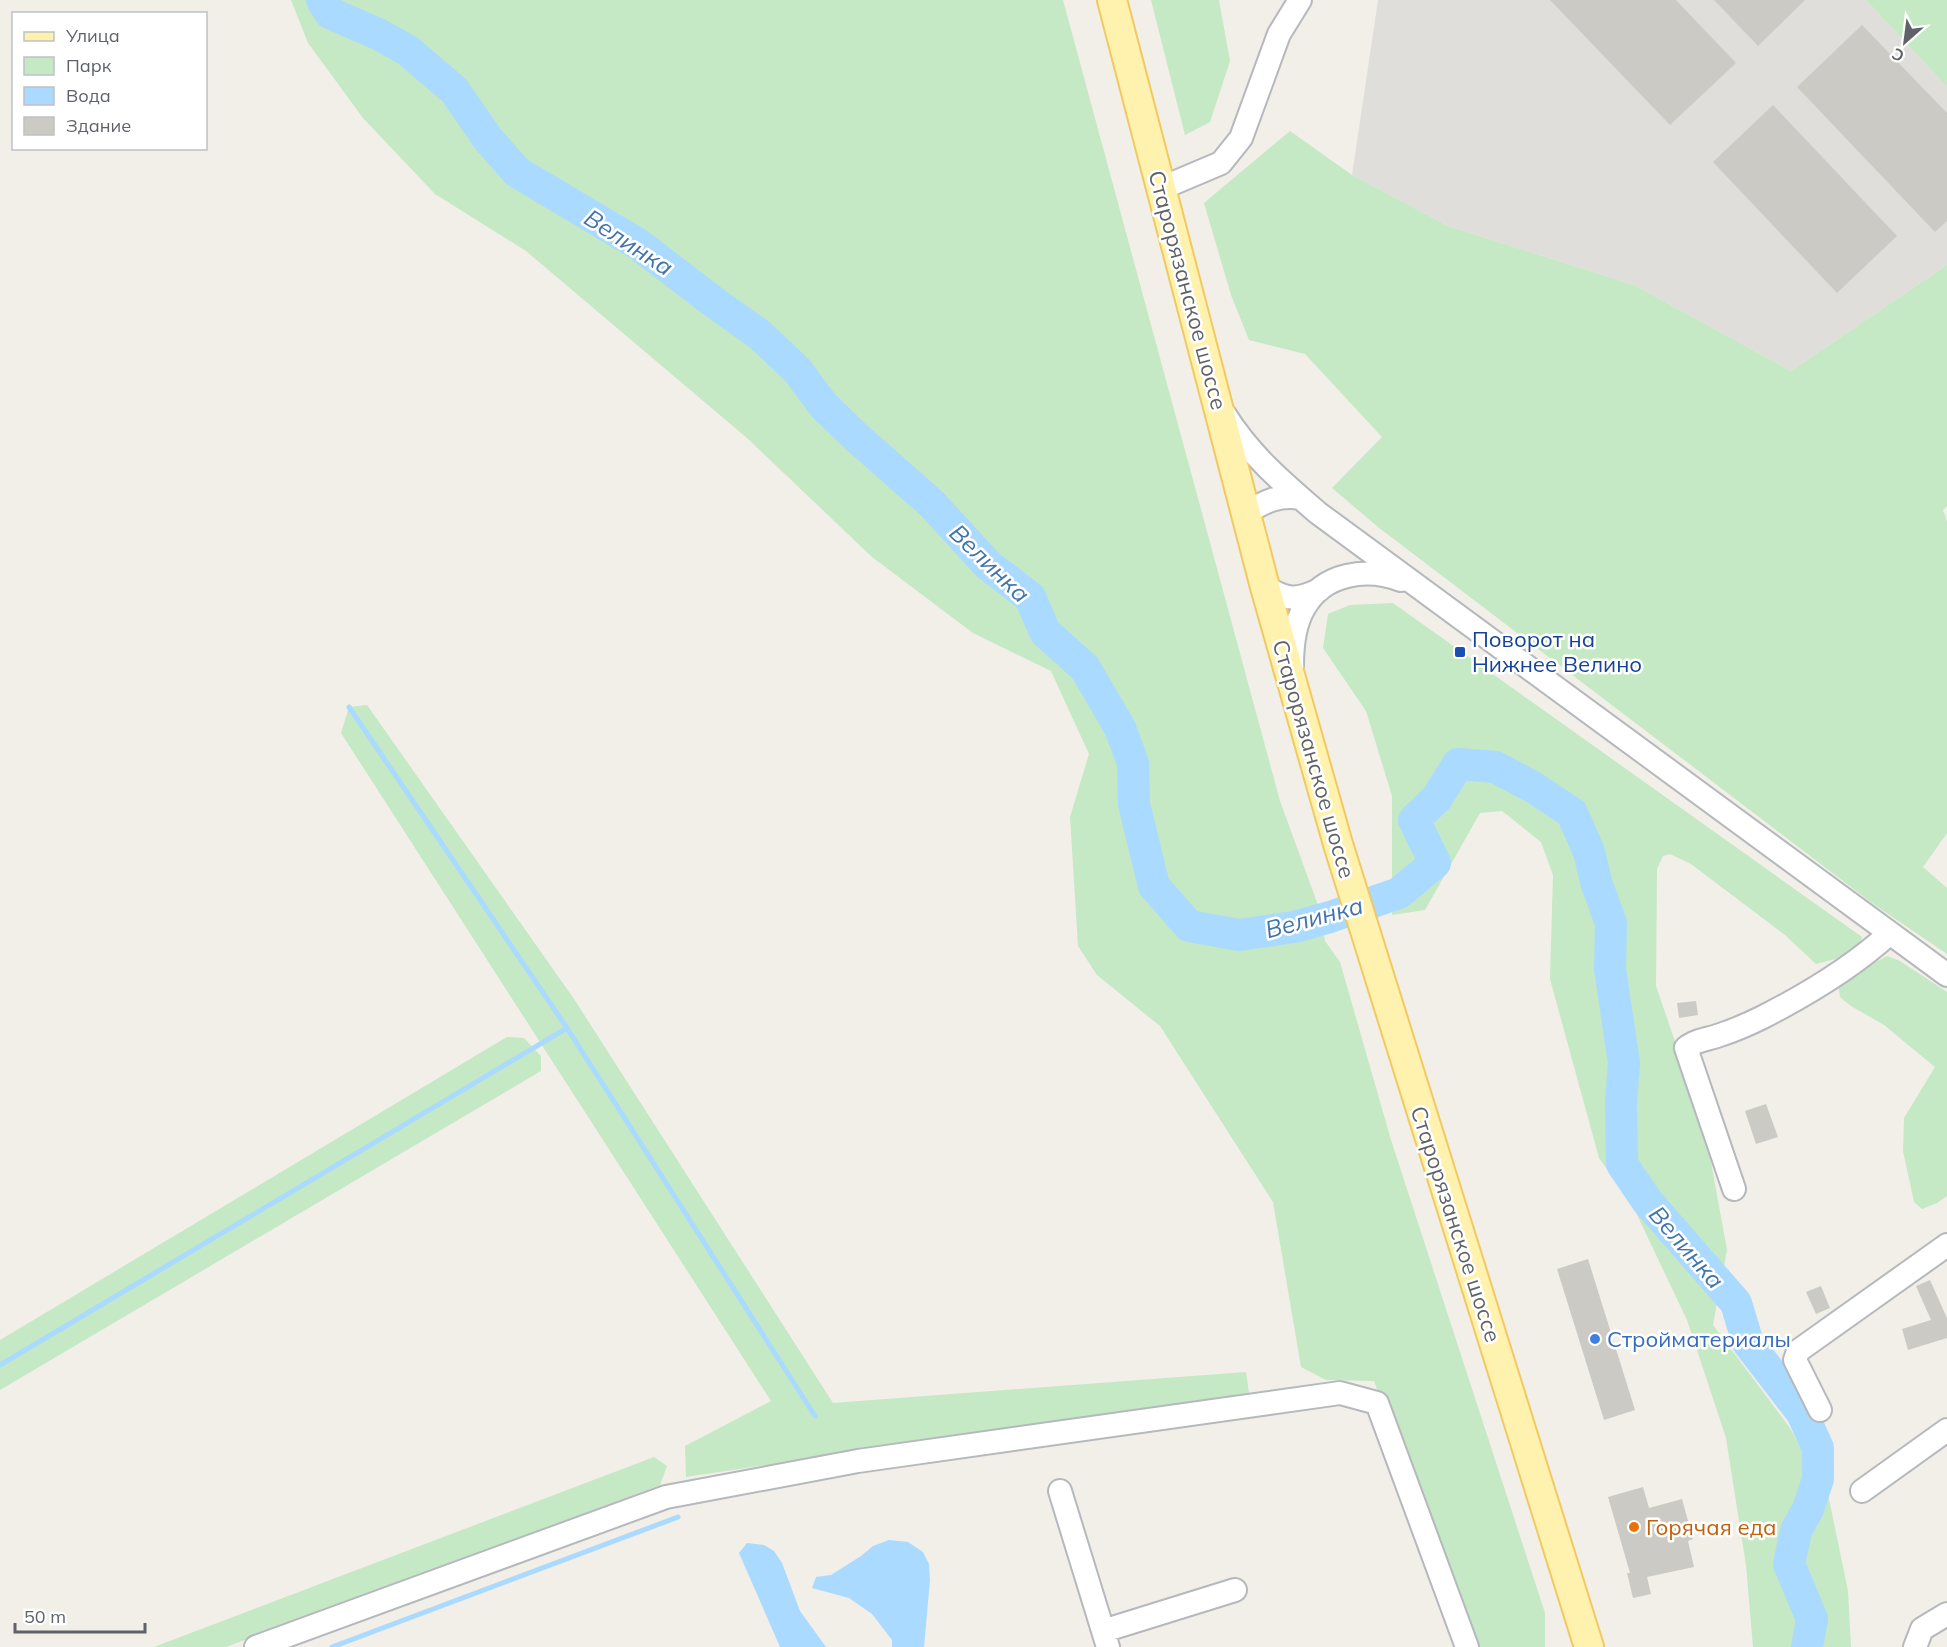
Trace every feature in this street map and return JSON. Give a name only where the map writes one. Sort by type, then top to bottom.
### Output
[{"type":"main road","name":"Старорязанское шоссе","points":[[1112,0],[1265,587],[1338,844],[1589,1647]]},
{"type":"street","points":[[1162,188],[1221,163],[1240,138],[1279,34],[1300,0]]},
{"type":"street","points":[[1218,404],[1246,446],[1262,464],[1300,498],[1416,586],[1947,975]]},
{"type":"street","points":[[1246,513],[1275,498],[1288,496],[1300,498]]},
{"type":"street","points":[[1292,680],[1292,651],[1296,624],[1304,606],[1320,590],[1348,574],[1368,573],[1389,576],[1416,586]]},
{"type":"street","points":[[1265,587],[1278,595],[1290,598],[1304,597],[1320,590]]},
{"type":"street","points":[[1734,1189],[1686,1048],[1690,1044],[1720,1035],[1762,1017],[1793,1000],[1873,949],[1890,933]]},
{"type":"street","points":[[1820,1410],[1795,1360],[1798,1351],[1947,1245]]},
{"type":"street","points":[[255,1647],[666,1497],[858,1461],[1340,1394],[1377,1403],[1467,1647]]},
{"type":"street","points":[[1862,1491],[1947,1430]]},
{"type":"street","points":[[1060,1491],[1106,1639],[1235,1590]]},
{"type":"street","points":[[1916,1647],[1922,1629],[1947,1614]]},
{"type":"shaded area","points":[[1378,0],[1866,0],[1947,87],[1947,265],[1791,371],[1634,285],[1448,226],[1352,175]]},
{"type":"green space","points":[[291,0],[1063,0],[1280,801],[1318,905],[1325,941],[1340,962],[1391,1140],[1545,1613],[1545,1647],[1475,1647],[1374,1381],[1326,1380],[1301,1367],[1273,1202],[1160,1026],[1097,975],[1078,946],[1070,817],[1089,754],[1051,671],[973,633],[872,557],[747,438],[526,251],[435,194],[363,118],[308,43]]},
{"type":"green space","points":[[1151,0],[1219,0],[1230,61],[1210,122],[1185,135]]},
{"type":"green space","points":[[1866,0],[1947,0],[1947,87]]},
{"type":"green space","points":[[1290,131],[1352,175],[1448,226],[1634,285],[1791,371],[1947,265],[1947,506],[1943,510],[1947,521],[1947,833],[1923,867],[1947,888],[1947,954],[1872,903],[1378,527],[1332,488],[1382,437],[1305,354],[1249,340],[1231,295],[1204,203]]},
{"type":"green space","points":[[1393,603],[1862,937],[1859,947],[1843,957],[1816,964],[1785,935],[1691,864],[1670,854],[1663,856],[1657,869],[1656,986],[1705,1129],[1727,1250],[1713,1325],[1790,1428],[1829,1499],[1848,1591],[1851,1647],[1753,1647],[1746,1565],[1726,1438],[1687,1320],[1630,1200],[1599,1158],[1550,979],[1553,875],[1541,842],[1502,811],[1480,813],[1425,910],[1392,915],[1392,796],[1366,711],[1323,648],[1328,614],[1350,605]]},
{"type":"green space","points":[[367,705],[574,999],[833,1403],[1246,1372],[1249,1393],[686,1477],[685,1446],[771,1401],[341,733],[349,707]]},
{"type":"green space","points":[[1887,956],[1900,961],[1947,992],[1947,1196],[1922,1209],[1914,1202],[1903,1151],[1904,1118],[1935,1067],[1884,1025],[1840,997],[1838,983]]},
{"type":"green space","points":[[507,1037],[524,1038],[541,1056],[541,1071],[0,1390],[0,1340]]},
{"type":"green space","points":[[654,1457],[667,1466],[660,1485],[226,1647],[154,1647]]},
{"type":"water","points":[[889,1540],[908,1542],[923,1552],[929,1564],[930,1580],[924,1647],[892,1647],[892,1640],[872,1614],[849,1598],[812,1588],[816,1577],[831,1575],[873,1546]]},
{"type":"water","points":[[747,1543],[764,1545],[774,1551],[782,1563],[800,1611],[826,1647],[780,1647],[739,1553]]},
{"type":"building","points":[[1550,0],[1676,0],[1736,63],[1670,125]]},
{"type":"building","points":[[1714,0],[1805,0],[1758,46]]},
{"type":"building","points":[[1862,25],[1947,113],[1947,221],[1935,232],[1797,87]]},
{"type":"building","points":[[1773,105],[1897,236],[1837,293],[1713,162]]},
{"type":"building","points":[[1696,1001],[1698,1015],[1679,1018],[1677,1003]]},
{"type":"building","points":[[1766,1104],[1778,1137],[1756,1144],[1745,1111]]},
{"type":"building","points":[[1588,1259],[1635,1410],[1604,1420],[1557,1269]]},
{"type":"building","points":[[1930,1280],[1947,1318],[1947,1338],[1908,1350],[1902,1329],[1931,1320],[1916,1286]]},
{"type":"building","points":[[1821,1286],[1830,1308],[1816,1314],[1806,1292]]},
{"type":"building","points":[[1643,1487],[1649,1508],[1682,1499],[1693,1539],[1688,1541],[1694,1567],[1647,1577],[1651,1594],[1633,1598],[1627,1573],[1630,1573],[1608,1497]]},
{"type":"waterway","name":"Велинка","points":[[322,0],[330,13],[378,34],[407,50],[454,90],[488,139],[517,172],[638,244],[760,335],[797,370],[824,406],[932,504],[988,565],[1030,597],[1045,632],[1085,668],[1120,728],[1133,763],[1134,804],[1154,886],[1189,926],[1239,935],[1294,927],[1399,893],[1435,863],[1414,820],[1437,798],[1458,764],[1495,767],[1533,787],[1572,813],[1589,852],[1597,885],[1611,923],[1610,969],[1624,1063],[1621,1102],[1622,1164],[1647,1201],[1736,1303],[1748,1343],[1802,1413],[1818,1448],[1818,1479],[1808,1509],[1796,1531],[1789,1564],[1812,1619],[1807,1647]]},
{"type":"waterway","points":[[349,707],[567,1028],[815,1416]]},
{"type":"waterway","points":[[0,1365],[567,1028]]},
{"type":"waterway","points":[[332,1647],[678,1517]]},
{"type":"place","name":"Поворот на Нижнее Велино","points":[[1460,652]]},
{"type":"place","name":"Стройматериалы","points":[[1595,1339]]},
{"type":"place","name":"Горячая еда","points":[[1634,1527]]}]
